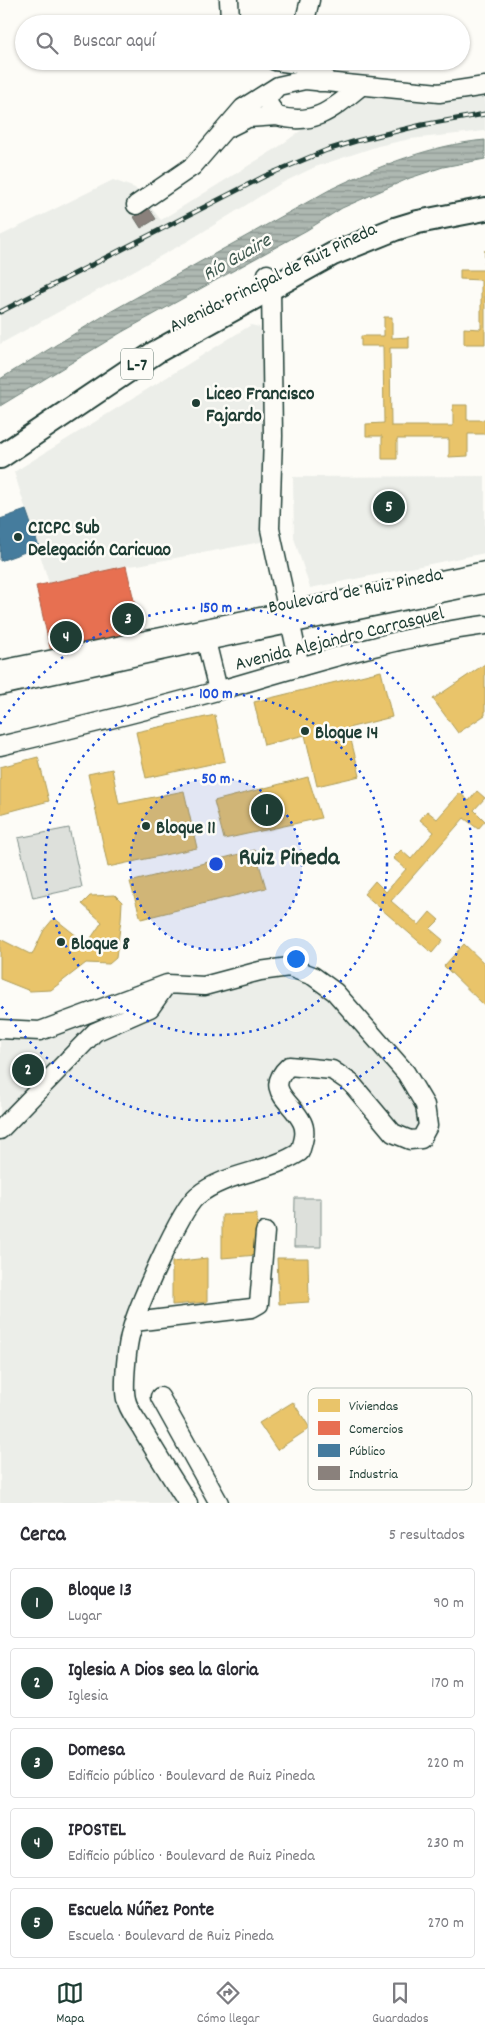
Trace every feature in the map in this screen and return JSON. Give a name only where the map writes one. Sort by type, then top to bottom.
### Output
[{"type":"main road","name":"Avenida Principal de Ruiz Pineda","points":[[4,454],[156,352],[269,281],[357,231],[387,219],[439,204],[485,197]]},
{"type":"main road","name":"Avenida Principal de Ruiz Pineda","points":[[269,281],[395,229],[418,222],[485,209]]},
{"type":"street","points":[[229,0],[230,15]]},
{"type":"street","points":[[306,15],[310,0]]},
{"type":"street","points":[[320,82],[325,79],[321,70]]},
{"type":"street","points":[[136,205],[193,166],[243,108],[278,86],[305,80],[439,93],[485,86]]},
{"type":"street","points":[[278,86],[268,97],[269,105],[278,116]]},
{"type":"street","points":[[224,130],[248,118],[278,116],[304,120],[321,116],[361,86]]},
{"type":"street","points":[[269,281],[273,436],[270,529],[300,667]]},
{"type":"street","name":"Boulevard de Ruiz Pineda","points":[[0,686],[206,640],[289,617],[485,570]]},
{"type":"street","name":"Boulevard de Ruiz Pineda","points":[[0,670],[289,617],[485,584]]},
{"type":"street","name":"Avenida Alejandro Carrasquel","points":[[0,746],[156,708],[400,641],[485,625]]},
{"type":"street","points":[[206,640],[218,690]]},
{"type":"street","points":[[0,1029],[40,1031],[167,984],[204,986],[260,971],[289,966],[313,976],[336,992],[406,1073],[425,1104],[428,1126],[421,1140],[410,1140],[393,1133],[351,1083],[332,1070],[289,1066],[280,1074],[278,1084],[281,1095],[302,1122],[305,1136],[300,1152],[287,1161],[217,1183],[196,1197],[183,1214],[130,1334],[126,1399],[164,1467],[188,1503]]},
{"type":"street","points":[[0,1130],[94,1032],[150,1008],[167,984]]},
{"type":"street","points":[[134,1322],[252,1308],[260,1304],[265,1232]]},
{"type":"street","points":[[160,1397],[219,1503]]},
{"type":"shaded area","points":[[361,86],[485,86],[485,131],[410,139],[378,146],[315,167],[280,184],[188,241],[0,344],[0,236],[113,180],[135,188],[161,220],[277,148]]},
{"type":"shaded area","name":"Liceo Francisco Fajardo","points":[[251,325],[259,327],[265,333],[266,541],[126,566],[49,583],[14,472]]},
{"type":"shaded area","points":[[485,476],[485,553],[310,588],[294,538],[293,477]]},
{"type":"shaded area","points":[[69,828],[82,887],[33,898],[18,838]]},
{"type":"shaded area","points":[[260,971],[313,976],[406,1073],[428,1126],[410,1140],[332,1070],[280,1074],[302,1122],[300,1152],[196,1197],[136,1314],[126,1383],[188,1503],[0,1503],[0,1029],[40,1031],[97,1010]]},
{"type":"shaded area","points":[[295,1198],[321,1198],[321,1247],[294,1247]]},
{"type":"water","name":"Río Guaire","points":[[485,140],[485,159],[443,167],[410,178],[342,208],[307,230],[122,332],[0,406],[0,379],[110,312],[331,189],[368,172],[406,158],[445,147]]},
{"type":"building: Viviendas","points":[[485,250],[485,344],[464,344],[464,328],[481,329],[481,280],[460,279],[460,270],[484,270]]},
{"type":"building: Viviendas","points":[[384,317],[392,317],[392,338],[409,337],[409,348],[390,348],[391,426],[453,426],[453,405],[467,405],[467,420],[485,420],[485,434],[468,434],[468,456],[449,457],[449,439],[397,439],[397,459],[382,459],[382,436],[366,436],[366,424],[384,423],[383,346],[361,346],[361,336],[384,336]]},
{"type":"building: Viviendas","points":[[485,664],[485,715],[458,733],[433,699]]},
{"type":"building: Viviendas","name":"Bloque 14","points":[[381,671],[392,717],[348,728],[360,776],[317,786],[305,735],[264,745],[254,702]]},
{"type":"building: Viviendas","points":[[215,715],[225,761],[146,778],[136,732]]},
{"type":"building: Viviendas","points":[[38,757],[49,801],[0,814],[0,767]]},
{"type":"building: Viviendas","name":"Bloque 11","points":[[112,769],[119,804],[184,791],[197,848],[108,867],[88,774]]},
{"type":"building: Viviendas","points":[[308,777],[321,818],[224,839],[214,801]]},
{"type":"building: Viviendas","points":[[477,791],[485,798],[474,810],[485,821],[478,829],[464,818],[391,901],[419,925],[430,912],[439,920],[430,929],[443,940],[432,953],[364,894],[375,881],[386,892],[406,869],[393,858],[401,850],[411,859],[434,832],[420,820],[427,811],[437,819],[460,793],[469,801]]},
{"type":"building: Viviendas","points":[[255,850],[266,888],[141,919],[130,882]]},
{"type":"building: Viviendas","name":"Bloque 8","points":[[115,895],[122,902],[121,920],[116,958],[109,964],[86,963],[51,990],[30,991],[0,979],[0,939],[32,955],[44,930],[54,918],[87,944],[102,922],[82,904],[90,896]]},
{"type":"building: Viviendas","points":[[464,944],[485,964],[485,1006],[444,966]]},
{"type":"building: Viviendas","points":[[257,1214],[257,1255],[222,1258],[222,1215]]},
{"type":"building: Viviendas","points":[[207,1258],[207,1302],[172,1305],[172,1262]]},
{"type":"building: Viviendas","points":[[277,1258],[308,1258],[309,1302],[279,1304]]},
{"type":"building: Viviendas","points":[[293,1402],[308,1425],[308,1429],[277,1450],[259,1423]]},
{"type":"building: Comercios","points":[[126,566],[141,631],[51,652],[36,586]]},
{"type":"building: Público","name":"CICPC Sub Delegación Caricuao","points":[[26,510],[39,547],[0,561],[0,519]]},
{"type":"building: Industria","points":[[148,207],[156,219],[141,228],[134,217]]},
{"type":"railway","points":[[0,312],[265,176],[327,150],[422,125],[485,114]]},
{"type":"place","name":"Liceo Francisco Fajardo","points":[[196,403]]},
{"type":"place","name":"Escuela Núñez Ponte","points":[[389,507]]},
{"type":"place","name":"CICPC Sub Delegación Caricuao","points":[[18,537]]},
{"type":"place","name":"Domesa","points":[[128,619]]},
{"type":"place","name":"IPOSTEL","points":[[66,637]]},
{"type":"place","name":"Bloque 14","points":[[305,731]]},
{"type":"place","name":"Bloque 13","points":[[267,810]]},
{"type":"place","name":"Bloque 11","points":[[146,826]]},
{"type":"place","name":"Bloque 8","points":[[61,942]]},
{"type":"place","name":"Iglesia A Dios sea la Gloria","points":[[28,1070]]},
{"type":"district","name":"Ruiz Pineda","points":[[289,856]]}]
